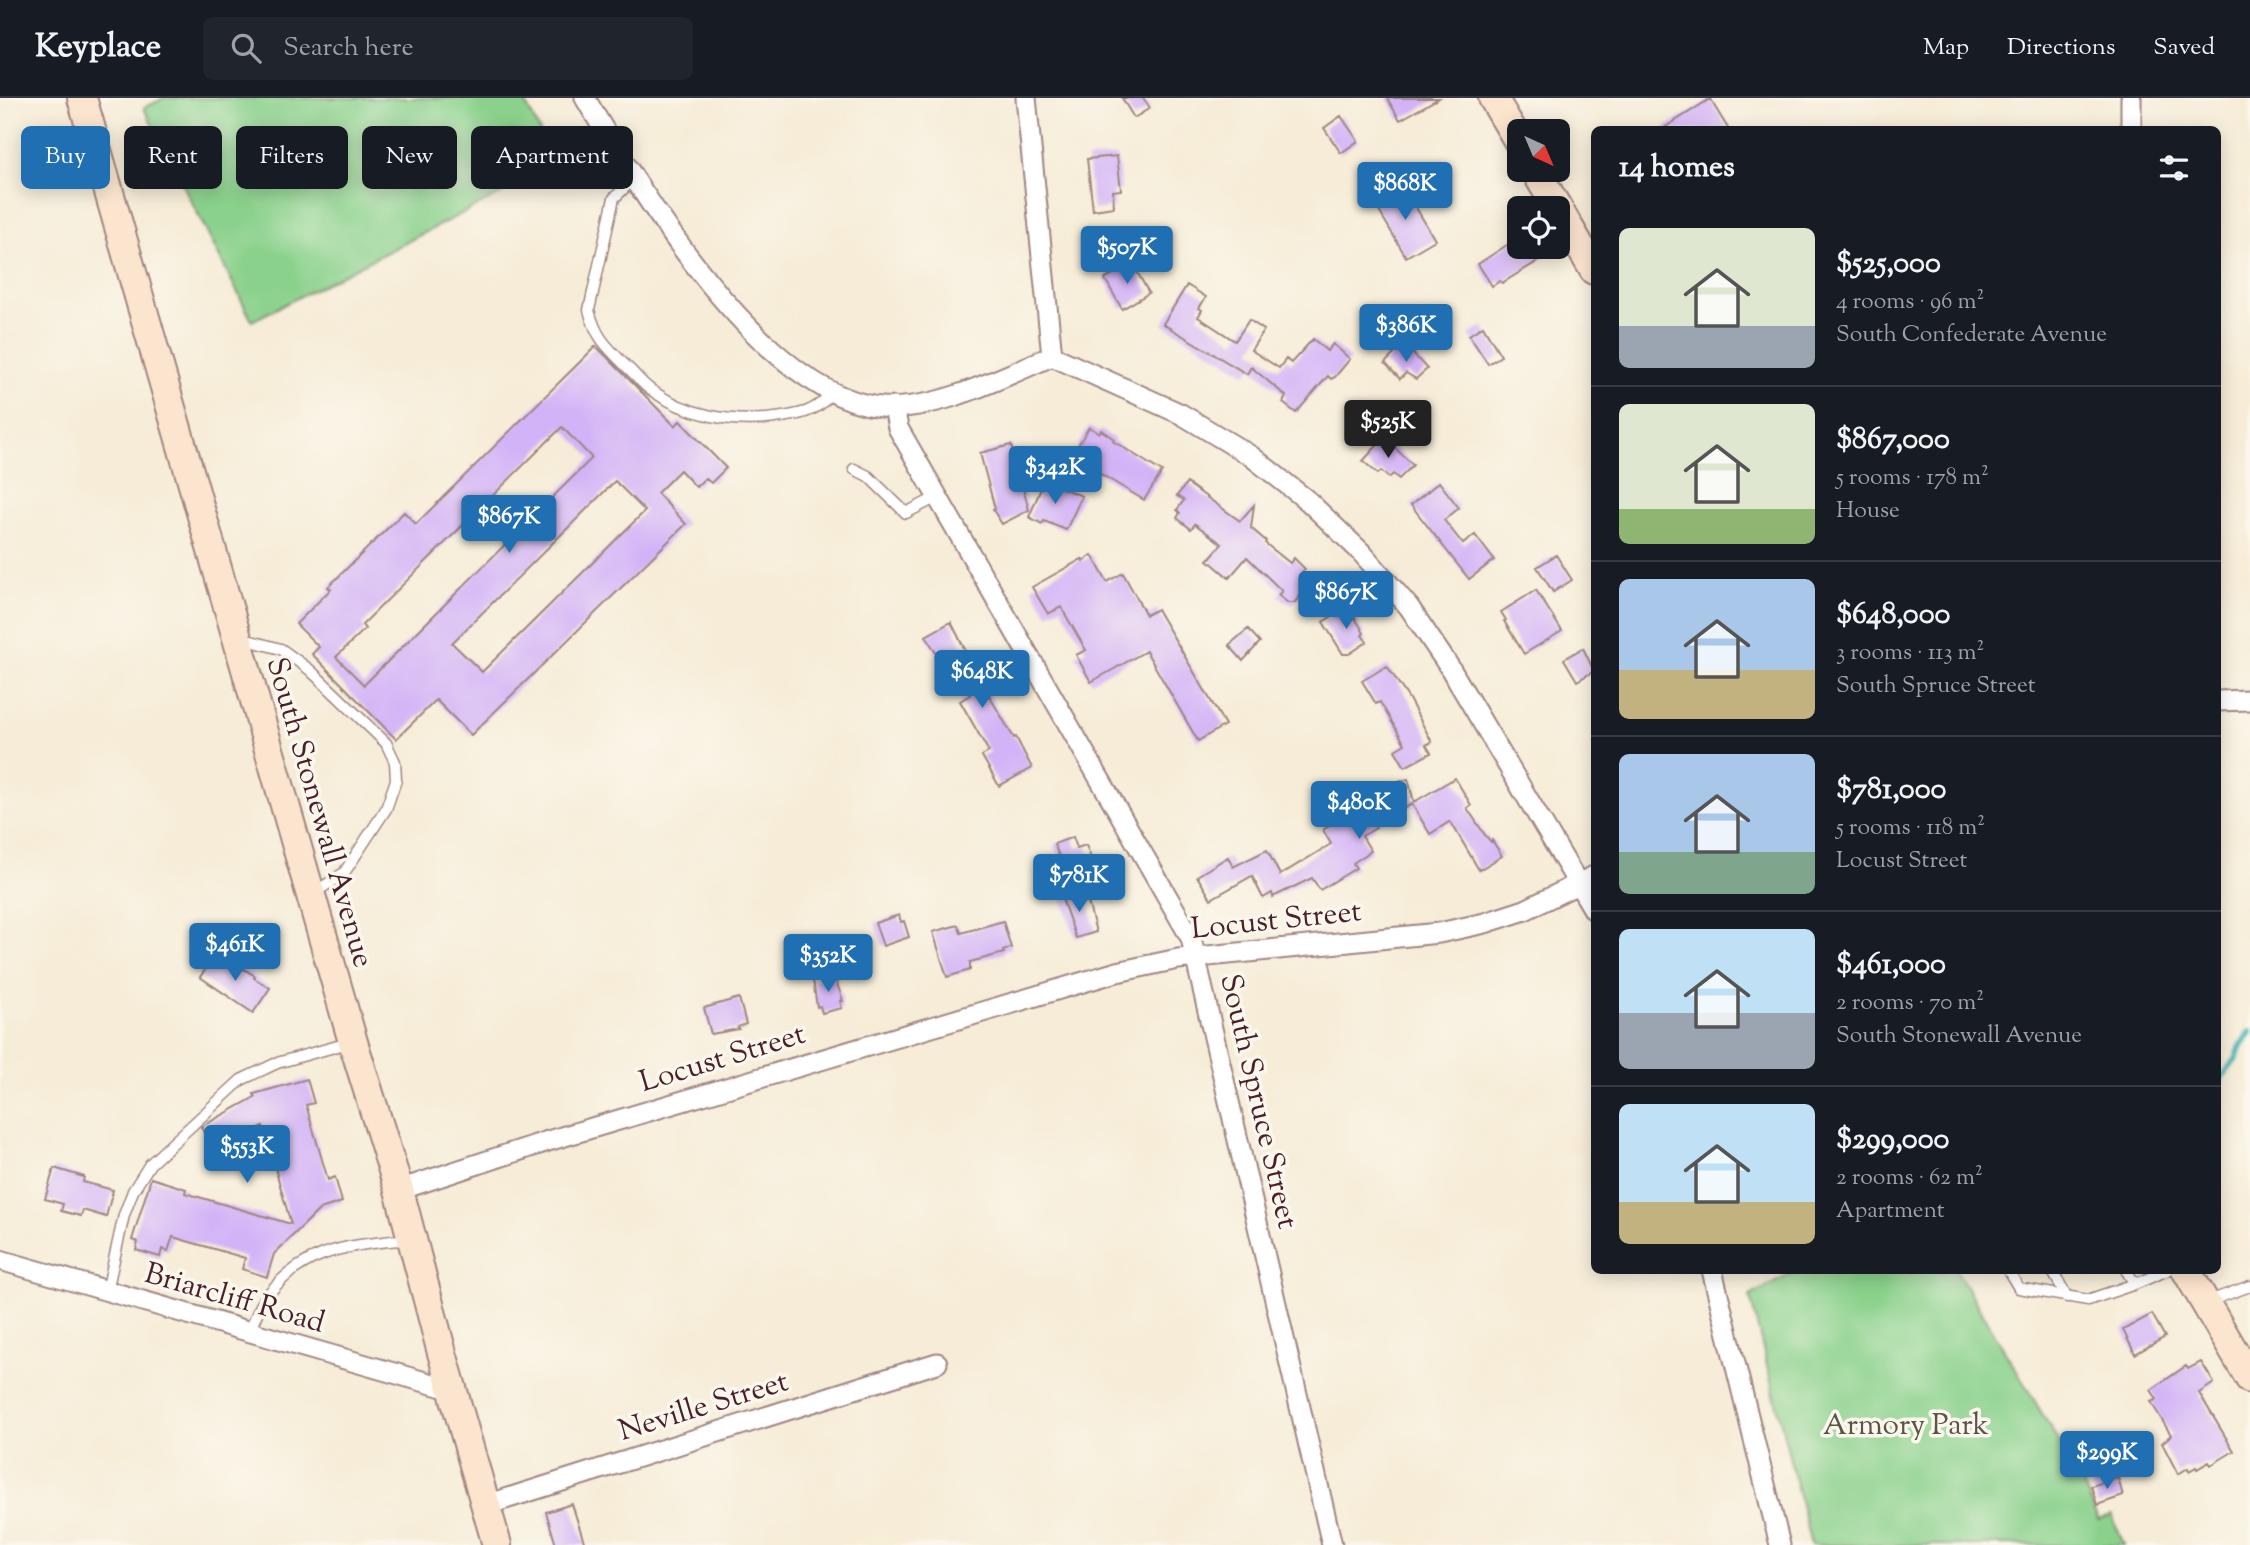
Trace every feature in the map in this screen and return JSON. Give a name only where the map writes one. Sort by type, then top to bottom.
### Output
[{"type":"street","name":"South Stonewall Avenue","points":[[82,98],[353,1042],[399,1190],[497,1545]]},
{"type":"street","points":[[585,98],[685,252],[722,299],[785,361],[831,393],[881,407],[916,405],[972,390],[1052,356],[1181,414],[1251,456],[1308,501],[1361,552],[1409,607],[1588,880]]},
{"type":"street","points":[[1026,98],[1052,356]]},
{"type":"street","points":[[1493,98],[1507,122]]},
{"type":"street","points":[[2130,98],[2131,126]]},
{"type":"street","points":[[1542,182],[1591,265]]},
{"type":"street","name":"South Spruce Street","points":[[894,407],[898,428],[1173,902],[1191,938],[1332,1545]]},
{"type":"street","points":[[2221,701],[2250,700]]},
{"type":"street","name":"Locust Street","points":[[399,1190],[548,1141],[1055,988],[1151,964],[1439,933],[1485,923],[1525,910],[1588,880]]},
{"type":"street","name":"Briarcliff Road","points":[[0,1260],[453,1390]]},
{"type":"street","points":[[1713,1274],[1780,1545]]},
{"type":"street","points":[[2188,1274],[2247,1369]]},
{"type":"street","name":"Neville Street","points":[[486,1505],[937,1363]]},
{"type":"lane","points":[[636,178],[614,198],[589,310],[602,343],[651,390],[689,410],[715,418],[755,421],[797,416],[822,405],[831,393]]},
{"type":"lane","points":[[854,469],[868,476],[906,513],[937,497]]},
{"type":"lane","points":[[236,637],[281,649],[310,670],[386,743],[395,762],[396,780],[386,809],[344,873],[311,896]]},
{"type":"lane","points":[[107,1291],[124,1215],[133,1191],[150,1164],[241,1080],[277,1063],[353,1042]]},
{"type":"lane","points":[[249,1332],[265,1298],[300,1264],[343,1247],[412,1239]]},
{"type":"lane","points":[[2010,1274],[2019,1288],[2088,1300],[2159,1274]]},
{"type":"lane","points":[[2054,1274],[2067,1297]]},
{"type":"lane","points":[[2129,1274],[2135,1284]]},
{"type":"lane","points":[[2205,1302],[2250,1286]]},
{"type":"green space","points":[[164,98],[523,98],[537,126],[471,126],[471,189],[510,189],[252,321],[185,189],[222,189],[222,126],[153,126],[144,108]]},
{"type":"green space","name":"Armory Park","points":[[1790,1274],[1959,1274],[2081,1479],[2098,1520],[2112,1516],[2124,1545],[1811,1545],[1750,1296]]},
{"type":"building","points":[[1122,98],[1143,98],[1150,108],[1134,118]]},
{"type":"building","points":[[1387,98],[1439,98],[1400,120]]},
{"type":"building","points":[[1710,99],[1727,126],[1667,126]]},
{"type":"building","points":[[1341,116],[1358,141],[1341,153],[1324,128]]},
{"type":"building","points":[[1117,156],[1121,190],[1113,191],[1114,207],[1093,210],[1087,159]]},
{"type":"building","points":[[1404,187],[1435,240],[1406,257],[1375,204]]},
{"type":"building","points":[[1507,245],[1507,259],[1542,259],[1502,283],[1500,281],[1492,286],[1478,264]]},
{"type":"building","points":[[1132,263],[1149,293],[1122,309],[1105,279]]},
{"type":"building","points":[[1187,285],[1206,297],[1199,308],[1202,310],[1198,317],[1235,341],[1249,320],[1264,330],[1251,350],[1279,368],[1286,359],[1291,363],[1313,339],[1327,351],[1333,344],[1350,359],[1335,377],[1331,379],[1328,376],[1296,413],[1283,403],[1286,396],[1251,367],[1247,374],[1163,324]]},
{"type":"building","points":[[1483,326],[1501,356],[1488,364],[1469,335]]},
{"type":"building","points":[[1404,344],[1427,369],[1416,379],[1406,373],[1400,379],[1385,363]]},
{"type":"building","points":[[596,346],[675,426],[680,421],[726,468],[711,483],[705,478],[696,487],[680,470],[657,493],[686,524],[471,735],[436,700],[396,739],[312,654],[319,647],[296,624],[331,589],[328,587],[404,512],[416,524]],"holes":[[[562,427],[592,458],[364,685],[336,657],[365,629],[362,625]],[[615,481],[645,511],[482,672],[452,643]]]},
{"type":"building","points":[[1089,427],[1099,433],[1101,430],[1114,439],[1113,441],[1162,472],[1144,500],[1074,458]]},
{"type":"building","points":[[1384,438],[1413,465],[1399,479],[1393,474],[1389,478],[1381,471],[1378,474],[1363,461]]},
{"type":"building","points":[[1011,445],[1029,510],[1002,524],[993,510],[995,509],[980,453]]},
{"type":"building","points":[[1044,481],[1082,496],[1066,530],[1044,521],[1042,524],[1029,517]]},
{"type":"building","points":[[1439,482],[1459,508],[1444,520],[1463,544],[1475,535],[1494,560],[1469,579],[1411,505]]},
{"type":"building","points":[[1187,483],[1240,521],[1254,505],[1251,528],[1290,563],[1294,558],[1305,569],[1302,572],[1313,582],[1294,603],[1288,603],[1278,595],[1282,591],[1247,557],[1229,578],[1208,560],[1222,544],[1195,524],[1191,529],[1177,518],[1180,513],[1177,510],[1184,500],[1177,496]]},
{"type":"building","points":[[1092,555],[1107,582],[1123,573],[1146,615],[1157,609],[1225,725],[1198,741],[1146,651],[1091,682],[1076,655],[1086,650],[1061,607],[1048,614],[1032,587]]},
{"type":"building","points":[[1556,555],[1572,580],[1553,592],[1537,567]]},
{"type":"building","points":[[1536,590],[1562,631],[1524,654],[1501,612]]},
{"type":"building","points":[[1348,606],[1367,642],[1349,654],[1343,654],[1323,622]]},
{"type":"building","points":[[951,622],[984,687],[1032,768],[999,786],[982,756],[989,752],[960,701],[970,695],[952,662],[944,667],[926,636]]},
{"type":"building","points":[[1248,629],[1260,642],[1243,661],[1229,645]]},
{"type":"building","points":[[1583,648],[1591,665],[1591,673],[1577,681],[1564,659]]},
{"type":"building","points":[[1387,666],[1409,699],[1432,742],[1426,745],[1431,753],[1405,767],[1395,750],[1405,744],[1380,702],[1376,704],[1362,681]]},
{"type":"building","points":[[1455,778],[1471,805],[1467,808],[1502,856],[1479,870],[1452,824],[1449,822],[1430,834],[1412,804],[1374,825],[1376,828],[1362,836],[1371,851],[1353,863],[1356,868],[1320,890],[1312,878],[1273,897],[1272,893],[1263,898],[1252,876],[1211,899],[1197,876],[1228,857],[1233,867],[1267,850],[1280,875],[1331,844],[1323,830],[1354,811],[1350,803],[1378,787],[1408,779],[1414,802]]},
{"type":"building","points":[[1073,837],[1077,848],[1086,845],[1092,861],[1065,871],[1054,844]]},
{"type":"building","points":[[1081,889],[1084,899],[1087,898],[1096,932],[1076,938],[1061,896]]},
{"type":"building","points":[[899,915],[909,937],[883,946],[875,923]]},
{"type":"building","points":[[1003,921],[1011,948],[1003,951],[1004,953],[970,962],[970,970],[947,977],[933,932],[958,925],[961,933]]},
{"type":"building","points":[[217,953],[270,988],[253,1013],[200,977]]},
{"type":"building","points":[[834,975],[843,1001],[840,1001],[842,1008],[822,1013],[820,1006],[817,1007],[813,980]]},
{"type":"building","points":[[739,998],[746,1024],[738,1027],[739,1029],[711,1034],[704,1008]]},
{"type":"building","points":[[307,1079],[314,1103],[306,1105],[328,1180],[335,1177],[342,1202],[320,1209],[274,1254],[267,1277],[242,1269],[245,1258],[173,1237],[168,1251],[162,1249],[160,1257],[136,1250],[138,1242],[132,1240],[151,1178],[186,1189],[185,1193],[291,1224],[263,1126],[214,1152],[201,1127],[255,1097],[254,1094]]},
{"type":"building","points":[[54,1168],[84,1177],[83,1182],[113,1190],[106,1217],[83,1210],[81,1216],[61,1211],[63,1204],[45,1199]]},
{"type":"building","points":[[2152,1314],[2165,1337],[2135,1354],[2123,1330]]},
{"type":"building","points":[[2201,1362],[2214,1383],[2199,1393],[2234,1451],[2211,1465],[2209,1462],[2197,1469],[2196,1467],[2189,1471],[2188,1468],[2178,1474],[2162,1443],[2171,1435],[2151,1402],[2157,1399],[2151,1390],[2186,1366],[2188,1369]]},
{"type":"building","points":[[2118,1478],[2123,1496],[2097,1505],[2091,1486]]},
{"type":"building","points":[[572,1504],[585,1545],[556,1545],[546,1512]]},
{"type":"waterway","points":[[2221,1079],[2236,1059],[2250,1032]]}]
